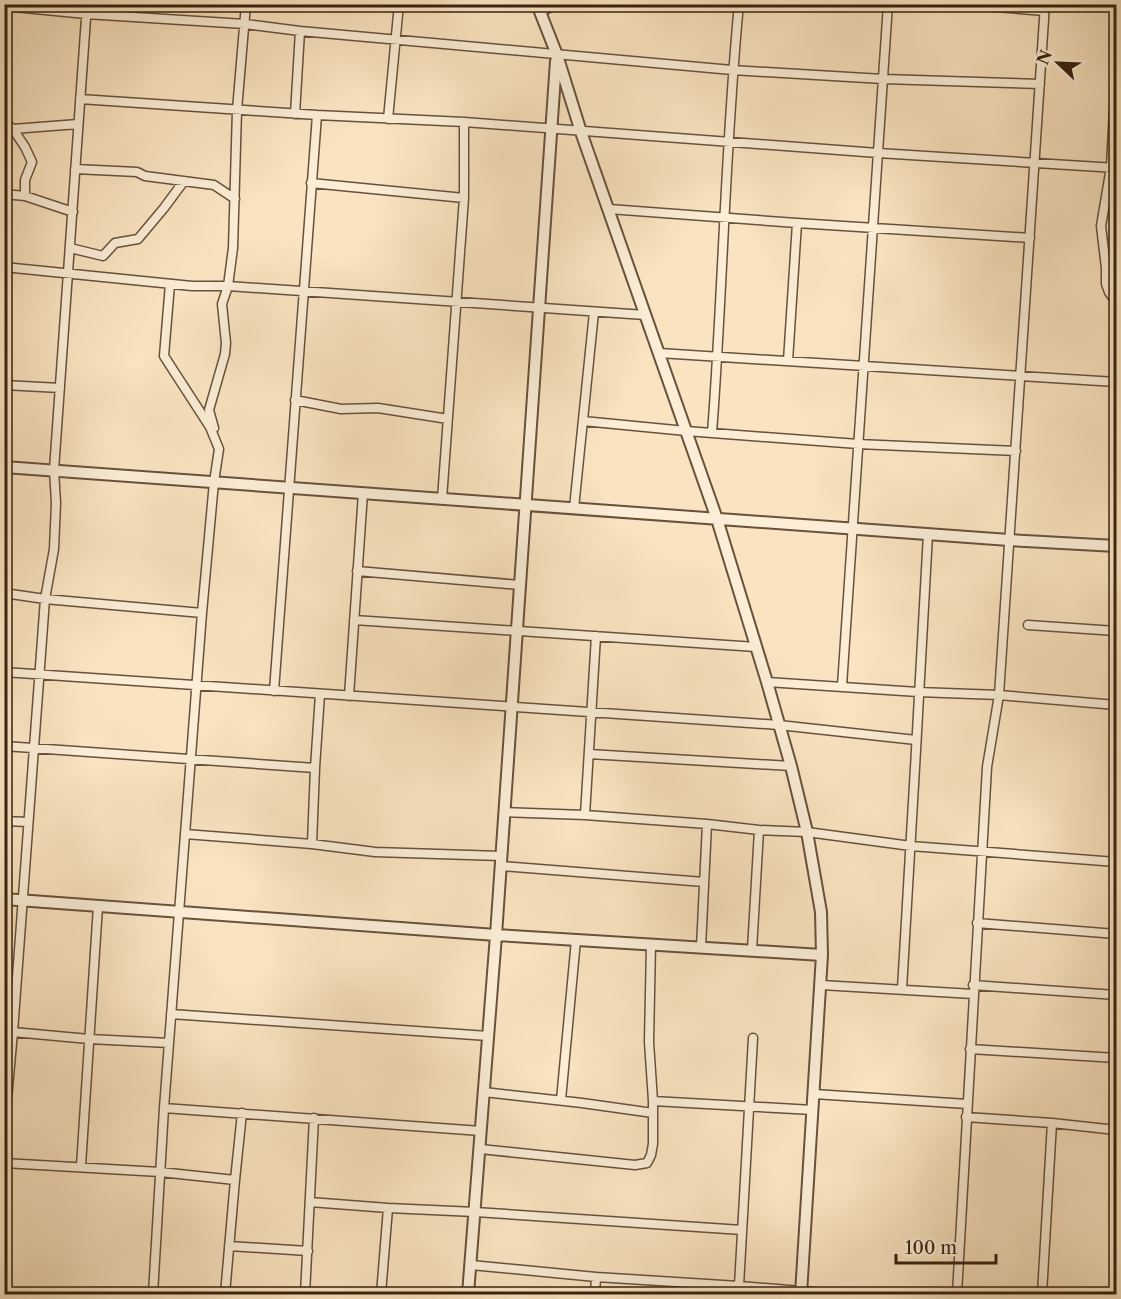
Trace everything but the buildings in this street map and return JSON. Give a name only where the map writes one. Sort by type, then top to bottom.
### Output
[{"type":"street","points":[[153,1294],[164,1108],[196,686],[219,449],[209,410],[225,354],[226,334],[222,304],[228,286],[233,248],[237,110],[246,4]]},
{"type":"street","points":[[388,119],[399,4]]},
{"type":"street","points":[[553,4],[538,8],[717,519],[792,766],[807,832],[821,912],[822,955],[802,1293]]},
{"type":"street","points":[[712,433],[718,357],[732,70],[739,4]]},
{"type":"street","points":[[842,686],[888,4]]},
{"type":"street","points":[[957,1294],[987,767],[999,695],[1045,8],[960,4]]},
{"type":"street","points":[[4,6],[86,9],[732,70],[883,79],[1040,84]]},
{"type":"street","points":[[4,1133],[7,1080],[14,1032],[45,599],[54,549],[56,503],[54,470],[86,9]]},
{"type":"street","points":[[295,114],[300,31]]},
{"type":"street","points":[[468,1294],[496,935],[556,55]]},
{"type":"street","points":[[1116,70],[1114,168],[1101,226],[1106,284],[1116,302]]},
{"type":"street","points":[[80,99],[1114,168]]},
{"type":"street","points":[[274,691],[316,115]]},
{"type":"street","points":[[4,122],[13,129],[32,162],[25,180],[25,196]]},
{"type":"street","points":[[442,499],[464,198],[464,123]]},
{"type":"street","points":[[13,129],[78,124]]},
{"type":"street","points":[[75,170],[137,172],[145,176],[214,185],[235,200]]},
{"type":"street","points":[[70,248],[103,256],[115,243],[138,239],[184,182]]},
{"type":"street","points":[[311,183],[464,198]]},
{"type":"street","points":[[4,194],[25,196],[73,212]]},
{"type":"street","points":[[609,210],[1030,238]]},
{"type":"street","points":[[788,362],[797,223]]},
{"type":"street","points":[[4,267],[170,284],[645,315]]},
{"type":"street","points":[[170,284],[164,356],[210,427],[219,449]]},
{"type":"street","points":[[574,508],[594,312]]},
{"type":"street","points":[[659,353],[1116,382]]},
{"type":"street","points":[[4,385],[60,388]]},
{"type":"street","points":[[295,400],[341,409],[378,408],[448,419]]},
{"type":"street","points":[[583,421],[858,444],[1016,451]]},
{"type":"street","points":[[4,467],[1116,546]]},
{"type":"street","points":[[349,696],[363,493]]},
{"type":"street","points":[[902,989],[928,534]]},
{"type":"street","points":[[357,571],[520,585]]},
{"type":"street","points":[[4,593],[45,599],[202,613]]},
{"type":"street","points":[[354,620],[756,647]]},
{"type":"street","points":[[1028,625],[1116,630]]},
{"type":"street","points":[[585,816],[596,636]]},
{"type":"street","points":[[4,672],[779,725],[916,740]]},
{"type":"street","points":[[767,682],[999,695],[1116,705]]},
{"type":"street","points":[[312,844],[320,694]]},
{"type":"street","points":[[4,746],[315,768]]},
{"type":"street","points":[[589,754],[792,766]]},
{"type":"street","points":[[504,812],[807,832],[911,846],[1116,862]]},
{"type":"street","points":[[4,820],[28,822]]},
{"type":"street","points":[[701,947],[707,824]]},
{"type":"street","points":[[752,950],[759,830]]},
{"type":"street","points":[[185,834],[501,861],[704,882]]},
{"type":"street","points":[[4,899],[496,935],[822,955]]},
{"type":"street","points":[[81,1167],[98,906]]},
{"type":"street","points":[[977,923],[1116,934]]},
{"type":"street","points":[[561,1100],[576,940]]},
{"type":"street","points":[[480,1149],[635,1165],[647,1162],[653,1144],[649,1042],[651,945]]},
{"type":"street","points":[[821,985],[1116,995]]},
{"type":"street","points":[[4,1002],[15,1003]]},
{"type":"street","points":[[171,1014],[488,1036]]},
{"type":"street","points":[[14,1032],[170,1043]]},
{"type":"street","points":[[739,1286],[753,1038]]},
{"type":"street","points":[[970,1049],[1116,1058]]},
{"type":"street","points":[[484,1092],[653,1113]]},
{"type":"street","points":[[814,1094],[967,1104]]},
{"type":"street","points":[[653,1101],[813,1110]]},
{"type":"street","points":[[164,1108],[481,1131]]},
{"type":"street","points":[[225,1294],[242,1113]]},
{"type":"street","points":[[966,1117],[1116,1130]]},
{"type":"street","points":[[304,1294],[314,1118]]},
{"type":"street","points":[[1042,1294],[1052,1123]]},
{"type":"street","points":[[4,1163],[160,1172],[235,1180]]},
{"type":"street","points":[[310,1202],[742,1230]]},
{"type":"street","points":[[381,1294],[388,1208]]},
{"type":"street","points":[[229,1246],[308,1251]]},
{"type":"street","points":[[471,1265],[596,1277],[838,1294]]},
{"type":"street","points":[[595,1294],[596,1277]]}]
